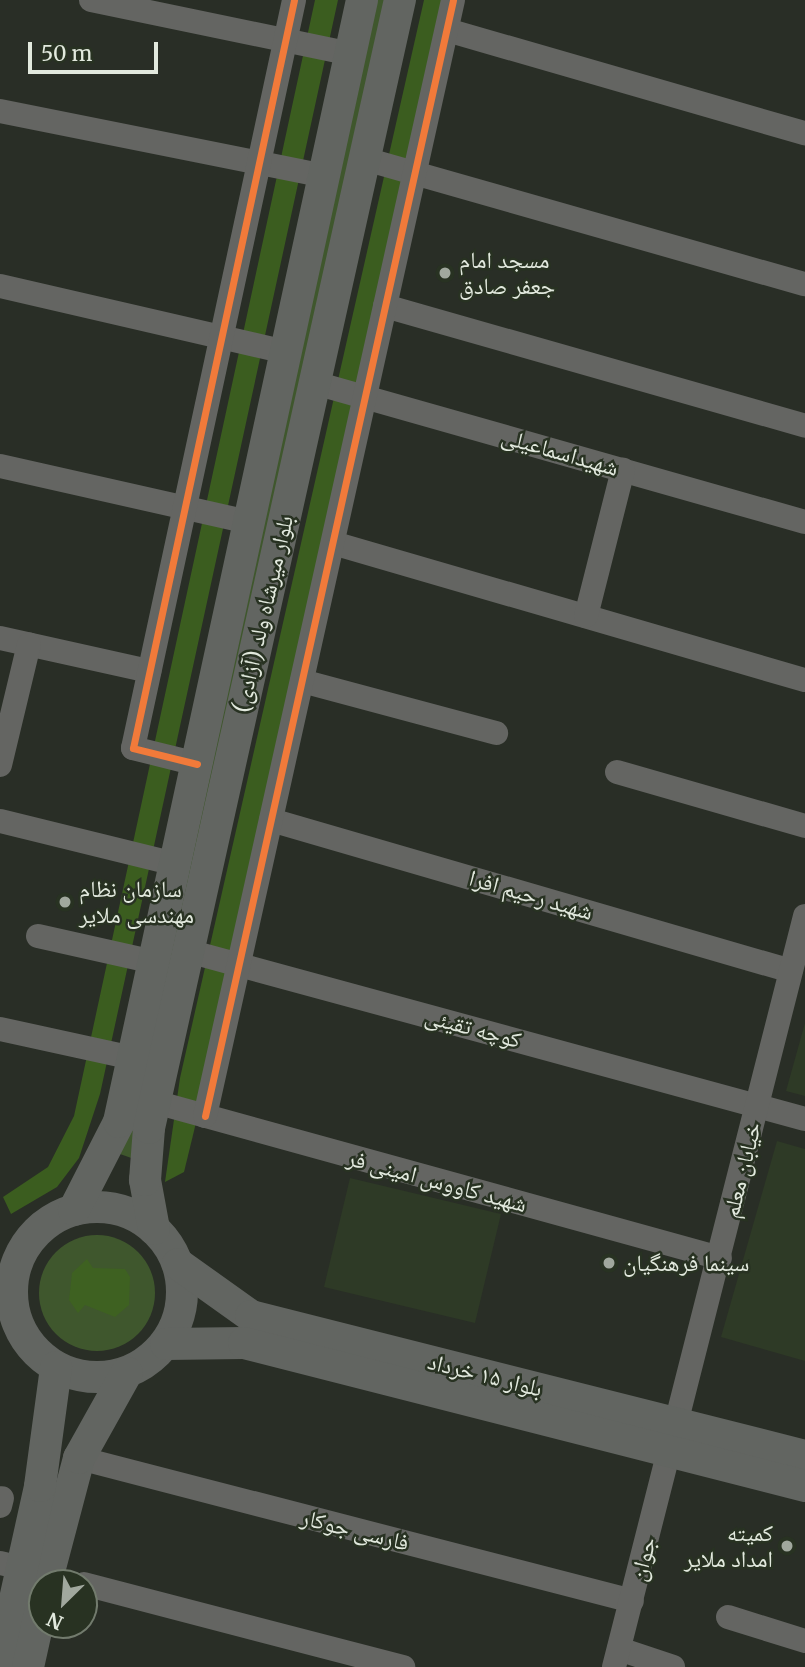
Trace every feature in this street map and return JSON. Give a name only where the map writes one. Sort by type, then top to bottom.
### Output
[{"type":"main road","name":"بلوار میرشاه ولد (آزادی)","points":[[74,1210],[119,1122],[362,0]]},
{"type":"main road","name":"بلوار میرشاه ولد (آزادی)","points":[[154,1228],[145,1180],[155,1102],[400,0]]},
{"type":"main road","points":[[36,1569],[79,1458],[127,1373],[166,1344],[183,1292],[178,1264],[154,1228],[108,1207],[74,1210],[55,1217],[13,1246],[6,1294],[25,1338],[56,1367],[91,1378],[127,1373]]},
{"type":"main road","name":"بلوار ۱۵ خرداد","points":[[178,1264],[251,1315],[675,1438],[805,1486]]},
{"type":"main road","name":"بلوار ۱۵ خرداد","points":[[166,1344],[244,1343],[675,1438],[805,1457]]},
{"type":"main road","points":[[33,1569],[56,1367]]},
{"type":"main road","points":[[0,1667],[28,1589]]},
{"type":"main road","points":[[28,1667],[29,1639]]},
{"type":"street","points":[[91,0],[351,54]]},
{"type":"street","points":[[197,764],[133,748],[294,0]]},
{"type":"street","points":[[205,1116],[453,0]]},
{"type":"street","points":[[447,30],[805,133]]},
{"type":"street","points":[[0,111],[324,176]]},
{"type":"street","points":[[365,159],[805,284]]},
{"type":"street","points":[[0,286],[286,352]]},
{"type":"street","points":[[386,306],[805,426]]},
{"type":"street","name":"شهیداسماعیلی","points":[[315,383],[805,522]]},
{"type":"street","points":[[0,466],[249,522]]},
{"type":"street","points":[[586,616],[623,470]]},
{"type":"street","points":[[333,543],[805,680]]},
{"type":"street","points":[[0,638],[149,671]]},
{"type":"street","points":[[0,765],[29,644]]},
{"type":"street","points":[[302,681],[496,733]]},
{"type":"street","points":[[617,772],[805,826]]},
{"type":"street","name":"شهید رحیم افرا","points":[[271,820],[791,971]]},
{"type":"street","points":[[0,821],[175,864]]},
{"type":"street","name":"خیابان معلم","points":[[675,1438],[805,916]]},
{"type":"street","points":[[38,936],[154,962]]},
{"type":"street","name":"کوچه تقیئی","points":[[188,951],[805,1119]]},
{"type":"street","points":[[0,1029],[133,1058]]},
{"type":"street","name":"شهید کاووس امینی فر","points":[[155,1102],[720,1258]]},
{"type":"street","name":"جوان","points":[[617,1658],[675,1438]]},
{"type":"street","name":"فارسی جوکار","points":[[79,1458],[632,1601]]},
{"type":"street","points":[[98,1587],[403,1667]]},
{"type":"street","points":[[728,1617],[805,1641]]},
{"type":"street","points":[[617,1658],[673,1667]]},
{"type":"shaded area","points":[[315,0],[338,0],[100,1094],[79,1158],[57,1187],[11,1214],[3,1197],[48,1167],[74,1116]]},
{"type":"shaded area","points":[[371,0],[386,0],[137,1160],[120,1154]]},
{"type":"shaded area","points":[[424,0],[446,0],[194,1131],[184,1172],[165,1182],[180,1078]]},
{"type":"shaded area","points":[[805,1023],[805,1096],[786,1091]]},
{"type":"shaded area","points":[[777,1141],[805,1149],[805,1361],[721,1337]]},
{"type":"shaded area","points":[[350,1178],[501,1214],[475,1323],[324,1287]]},
{"type":"shaded area","points":[[97,1235],[119,1239],[138,1252],[151,1271],[155,1293],[151,1315],[138,1334],[119,1347],[97,1351],[75,1347],[56,1334],[43,1315],[39,1293],[43,1271],[56,1252],[75,1239]]},
{"type":"shaded area","points":[[87,1259],[93,1268],[125,1269],[130,1277],[129,1305],[115,1317],[85,1305],[78,1313],[69,1300],[72,1273]]},
{"type":"cycle path","points":[[197,764],[133,748],[294,0]]},
{"type":"cycle path","points":[[205,1116],[453,0]]},
{"type":"place","name":"مسجد امام جعفر صادق","points":[[445,273]]},
{"type":"place","name":"سازمان نظام مهندسی ملایر","points":[[65,902]]},
{"type":"place","name":"سینما فرهنگیان","points":[[609,1263]]},
{"type":"place","name":"کمیته امداد ملایر","points":[[787,1546]]}]
